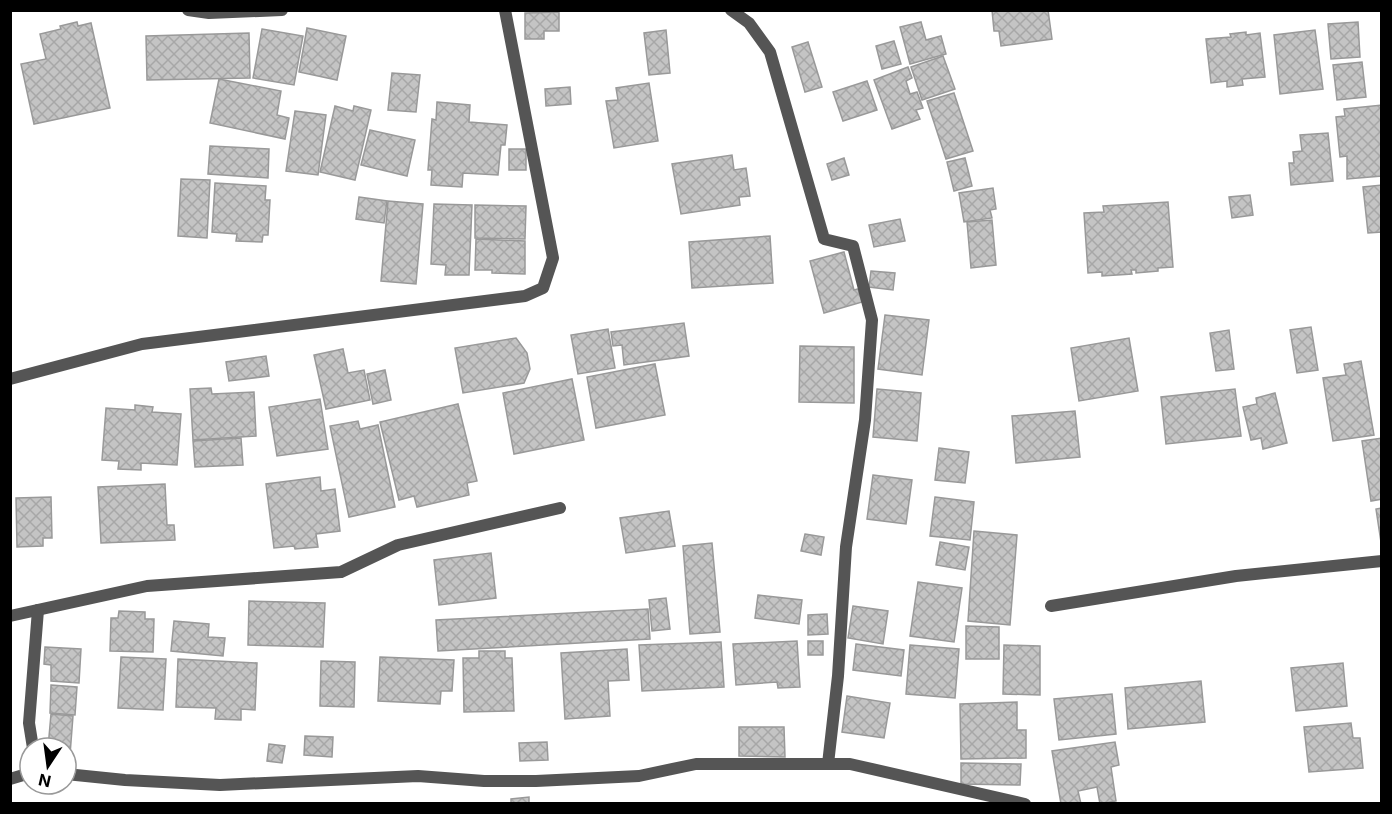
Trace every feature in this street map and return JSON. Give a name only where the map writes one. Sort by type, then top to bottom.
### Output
[{"type":"street","points":[[188,10],[209,13],[282,10]]},
{"type":"street","points":[[10,379],[141,344],[525,296],[543,288],[553,258],[506,10]]},
{"type":"street","points":[[731,10],[749,23],[770,52],[824,239],[853,246],[872,320],[865,420],[846,547],[838,676],[828,764]]},
{"type":"street","points":[[10,616],[147,586],[341,572],[398,545],[560,508]]},
{"type":"street","points":[[1051,606],[1236,576],[1382,561]]},
{"type":"street","points":[[31,736],[29,723],[38,610]]},
{"type":"street","points":[[78,775],[220,785],[418,776],[484,781],[536,781],[639,776],[696,764],[850,764],[1024,804]]},
{"type":"building","points":[[992,10],[1048,10],[1052,39],[1001,46],[999,31],[994,31]]},
{"type":"building","points":[[559,12],[559,31],[544,31],[544,39],[525,39],[525,13]]},
{"type":"building","points":[[77,22],[78,26],[91,23],[110,108],[34,124],[21,64],[46,59],[40,34]]},
{"type":"building","points":[[921,22],[926,40],[941,36],[946,54],[910,64],[900,27]]},
{"type":"building","points":[[1358,22],[1360,57],[1331,59],[1328,24]]},
{"type":"building","points":[[307,28],[346,36],[337,80],[299,72]]},
{"type":"building","points":[[262,29],[303,36],[294,85],[253,78]]},
{"type":"building","points":[[666,30],[670,73],[649,75],[644,33]]},
{"type":"building","points":[[1315,30],[1323,89],[1280,94],[1274,35]]},
{"type":"building","points":[[1246,32],[1246,35],[1260,33],[1265,77],[1242,79],[1243,85],[1227,87],[1227,81],[1211,83],[1206,39],[1231,37],[1230,34]]},
{"type":"building","points":[[249,33],[250,78],[147,80],[146,36]]},
{"type":"building","points":[[894,41],[901,64],[882,69],[876,46]]},
{"type":"building","points":[[808,42],[822,87],[805,92],[792,47]]},
{"type":"building","points":[[943,56],[955,89],[922,100],[911,67]]},
{"type":"building","points":[[1362,62],[1366,97],[1337,100],[1333,65]]},
{"type":"building","points":[[908,67],[912,78],[906,81],[910,94],[917,92],[923,108],[916,110],[920,119],[892,129],[874,80]]},
{"type":"building","points":[[392,73],[420,75],[416,112],[388,110]]},
{"type":"building","points":[[219,79],[281,91],[277,115],[289,118],[285,139],[210,123]]},
{"type":"building","points":[[867,81],[877,110],[843,121],[833,92]]},
{"type":"building","points":[[649,83],[658,141],[614,148],[606,101],[618,100],[616,88]]},
{"type":"building","points":[[570,87],[571,104],[546,106],[545,89]]},
{"type":"building","points":[[954,93],[973,151],[946,159],[927,101]]},
{"type":"building","points":[[437,102],[470,105],[469,122],[507,125],[505,145],[501,145],[498,175],[463,173],[462,187],[431,185],[432,170],[428,170],[432,119],[436,120]]},
{"type":"building","points":[[1382,105],[1382,176],[1347,179],[1347,156],[1340,157],[1336,117],[1345,116],[1344,109]]},
{"type":"building","points":[[335,106],[353,111],[354,106],[371,110],[355,180],[320,172]]},
{"type":"building","points":[[295,111],[326,115],[318,175],[286,171]]},
{"type":"building","points":[[370,130],[415,140],[407,176],[361,165]]},
{"type":"building","points":[[1328,133],[1333,181],[1291,185],[1289,163],[1294,163],[1293,152],[1302,151],[1300,135]]},
{"type":"building","points":[[210,146],[269,149],[268,178],[208,174]]},
{"type":"building","points":[[509,149],[526,149],[526,170],[509,170]]},
{"type":"building","points":[[732,155],[734,170],[746,168],[750,196],[739,197],[740,205],[681,214],[672,164]]},
{"type":"building","points":[[844,158],[849,175],[832,180],[827,164]]},
{"type":"building","points":[[965,158],[972,186],[954,191],[947,162]]},
{"type":"building","points":[[181,179],[210,180],[207,238],[178,236]]},
{"type":"building","points":[[215,183],[266,186],[265,200],[270,200],[268,235],[263,235],[262,242],[236,241],[237,234],[212,232]]},
{"type":"building","points":[[1382,185],[1382,232],[1368,233],[1363,187]]},
{"type":"building","points":[[993,188],[996,209],[990,210],[992,218],[964,222],[959,193]]},
{"type":"building","points":[[1250,195],[1253,215],[1232,218],[1229,197]]},
{"type":"building","points":[[359,197],[387,201],[384,223],[356,219]]},
{"type":"building","points":[[388,201],[423,204],[416,284],[381,281]]},
{"type":"building","points":[[1168,202],[1173,267],[1136,273],[1136,270],[1131,270],[1132,274],[1102,276],[1102,272],[1088,273],[1084,213],[1104,212],[1103,206]]},
{"type":"building","points":[[434,204],[472,205],[469,275],[445,275],[446,265],[431,264]]},
{"type":"building","points":[[475,205],[526,206],[525,239],[475,238]]},
{"type":"building","points":[[900,219],[905,241],[874,247],[869,225]]},
{"type":"building","points":[[992,220],[996,265],[971,268],[967,222]]},
{"type":"building","points":[[770,236],[773,283],[692,288],[689,242]]},
{"type":"building","points":[[476,239],[525,241],[525,274],[475,270]]},
{"type":"building","points":[[844,252],[854,290],[858,289],[862,302],[824,313],[810,261]]},
{"type":"building","points":[[871,271],[895,273],[893,290],[869,287]]},
{"type":"building","points":[[885,315],[929,320],[922,375],[878,369]]},
{"type":"building","points":[[684,323],[689,356],[624,365],[622,345],[613,346],[611,332]]},
{"type":"building","points":[[1311,327],[1318,370],[1297,373],[1290,330]]},
{"type":"building","points":[[608,329],[615,368],[578,374],[571,335]]},
{"type":"building","points":[[1229,330],[1234,369],[1216,371],[1210,333]]},
{"type":"building","points":[[516,338],[527,353],[530,369],[524,383],[463,393],[455,348]]},
{"type":"building","points":[[1129,338],[1138,391],[1079,401],[1071,348]]},
{"type":"building","points":[[800,346],[854,347],[854,403],[799,402]]},
{"type":"building","points":[[343,349],[348,373],[364,370],[370,400],[326,409],[314,355]]},
{"type":"building","points":[[266,356],[269,376],[229,381],[226,362]]},
{"type":"building","points":[[1361,361],[1374,435],[1333,441],[1323,378],[1346,375],[1344,364]]},
{"type":"building","points":[[655,364],[665,415],[596,428],[587,377]]},
{"type":"building","points":[[385,370],[391,400],[373,404],[367,374]]},
{"type":"building","points":[[572,379],[584,440],[514,454],[503,393]]},
{"type":"building","points":[[211,388],[212,394],[254,392],[256,436],[193,440],[190,389]]},
{"type":"building","points":[[877,389],[921,393],[917,441],[873,437]]},
{"type":"building","points":[[1235,389],[1241,436],[1166,444],[1161,397]]},
{"type":"building","points":[[1275,393],[1287,443],[1263,449],[1261,438],[1251,440],[1243,407],[1257,404],[1256,398]]},
{"type":"building","points":[[320,399],[328,449],[277,456],[269,407]]},
{"type":"building","points":[[458,404],[477,481],[467,483],[469,495],[417,507],[414,496],[399,500],[380,422]]},
{"type":"building","points":[[135,405],[153,407],[152,412],[181,414],[177,465],[141,463],[141,470],[118,469],[119,461],[102,460],[106,408],[135,410]]},
{"type":"building","points":[[1075,411],[1080,457],[1016,463],[1012,416]]},
{"type":"building","points":[[358,421],[360,429],[378,425],[395,507],[349,517],[330,426]]},
{"type":"building","points":[[241,438],[243,465],[195,467],[193,441]]},
{"type":"building","points":[[1382,438],[1382,499],[1371,501],[1362,441]]},
{"type":"building","points":[[939,448],[969,452],[965,483],[935,480]]},
{"type":"building","points":[[873,475],[912,480],[906,524],[867,519]]},
{"type":"building","points":[[320,477],[321,491],[335,489],[340,531],[316,534],[318,547],[274,548],[266,484]]},
{"type":"building","points":[[165,484],[167,525],[174,525],[175,540],[101,543],[98,487]]},
{"type":"building","points":[[51,497],[52,538],[43,538],[43,546],[17,547],[16,498]]},
{"type":"building","points":[[935,497],[974,502],[970,540],[930,536]]},
{"type":"building","points":[[1382,508],[1382,549],[1376,509]]},
{"type":"building","points":[[669,511],[675,546],[626,553],[620,518]]},
{"type":"building","points":[[974,531],[1017,535],[1010,625],[968,621]]},
{"type":"building","points":[[805,534],[824,537],[821,555],[801,551]]},
{"type":"building","points":[[940,542],[969,547],[965,570],[936,565]]},
{"type":"building","points":[[712,543],[720,632],[690,634],[683,546]]},
{"type":"building","points":[[491,553],[496,598],[439,605],[434,560]]},
{"type":"building","points":[[918,582],[962,588],[954,642],[910,636]]},
{"type":"building","points":[[758,595],[802,600],[799,624],[755,618]]},
{"type":"building","points":[[666,598],[670,629],[652,631],[649,600]]},
{"type":"building","points":[[249,601],[325,603],[323,647],[248,645]]},
{"type":"building","points":[[853,606],[888,611],[883,644],[848,638]]},
{"type":"building","points":[[648,609],[650,639],[438,651],[436,620]]},
{"type":"building","points":[[119,611],[145,612],[145,619],[154,619],[153,652],[110,651],[111,618],[118,618]]},
{"type":"building","points":[[827,614],[828,634],[808,635],[808,615]]},
{"type":"building","points":[[174,621],[209,624],[208,637],[225,638],[223,656],[171,651]]},
{"type":"building","points":[[966,626],[999,627],[999,659],[966,659]]},
{"type":"building","points":[[797,641],[800,687],[778,688],[777,682],[736,685],[733,644]]},
{"type":"building","points":[[808,641],[823,641],[823,655],[808,655]]},
{"type":"building","points":[[721,642],[724,687],[642,691],[639,645]]},
{"type":"building","points":[[856,644],[904,650],[901,676],[853,670]]},
{"type":"building","points":[[910,645],[959,649],[955,698],[906,694]]},
{"type":"building","points":[[1004,645],[1040,646],[1040,695],[1003,694]]},
{"type":"building","points":[[45,647],[81,649],[79,683],[51,681],[51,665],[44,664]]},
{"type":"building","points":[[627,649],[629,680],[608,681],[610,716],[565,719],[561,653]]},
{"type":"building","points":[[479,651],[505,651],[505,658],[512,658],[514,711],[464,712],[463,658],[479,658]]},
{"type":"building","points":[[121,657],[166,659],[163,710],[118,708]]},
{"type":"building","points":[[380,657],[454,660],[452,691],[441,691],[440,704],[378,701]]},
{"type":"building","points":[[178,659],[257,663],[255,710],[241,709],[241,720],[215,719],[216,708],[176,707]]},
{"type":"building","points":[[321,661],[355,662],[354,707],[320,706]]},
{"type":"building","points":[[1343,663],[1347,706],[1296,711],[1291,668]]},
{"type":"building","points":[[1201,681],[1205,722],[1128,729],[1125,688]]},
{"type":"building","points":[[51,685],[77,687],[75,715],[50,713]]},
{"type":"building","points":[[1112,694],[1116,734],[1059,740],[1054,699]]},
{"type":"building","points":[[847,696],[890,703],[884,738],[842,732]]},
{"type":"building","points":[[1017,702],[1017,730],[1026,730],[1026,758],[961,759],[960,704]]},
{"type":"building","points":[[51,714],[73,716],[71,736],[49,736]]},
{"type":"building","points":[[1351,723],[1353,738],[1360,738],[1363,768],[1309,772],[1304,727]]},
{"type":"building","points":[[739,727],[784,727],[785,757],[739,756]]},
{"type":"building","points":[[305,736],[333,737],[332,757],[304,755]]},
{"type":"building","points":[[547,742],[548,760],[520,761],[519,743]]},
{"type":"building","points":[[1115,742],[1119,765],[1111,767],[1116,801],[1100,804],[1097,787],[1078,791],[1081,804],[1061,804],[1052,751]]},
{"type":"building","points":[[269,744],[285,746],[282,763],[267,761]]},
{"type":"building","points":[[961,763],[1021,764],[1020,785],[961,784]]},
{"type":"building","points":[[529,797],[529,804],[511,804],[511,799]]}]
